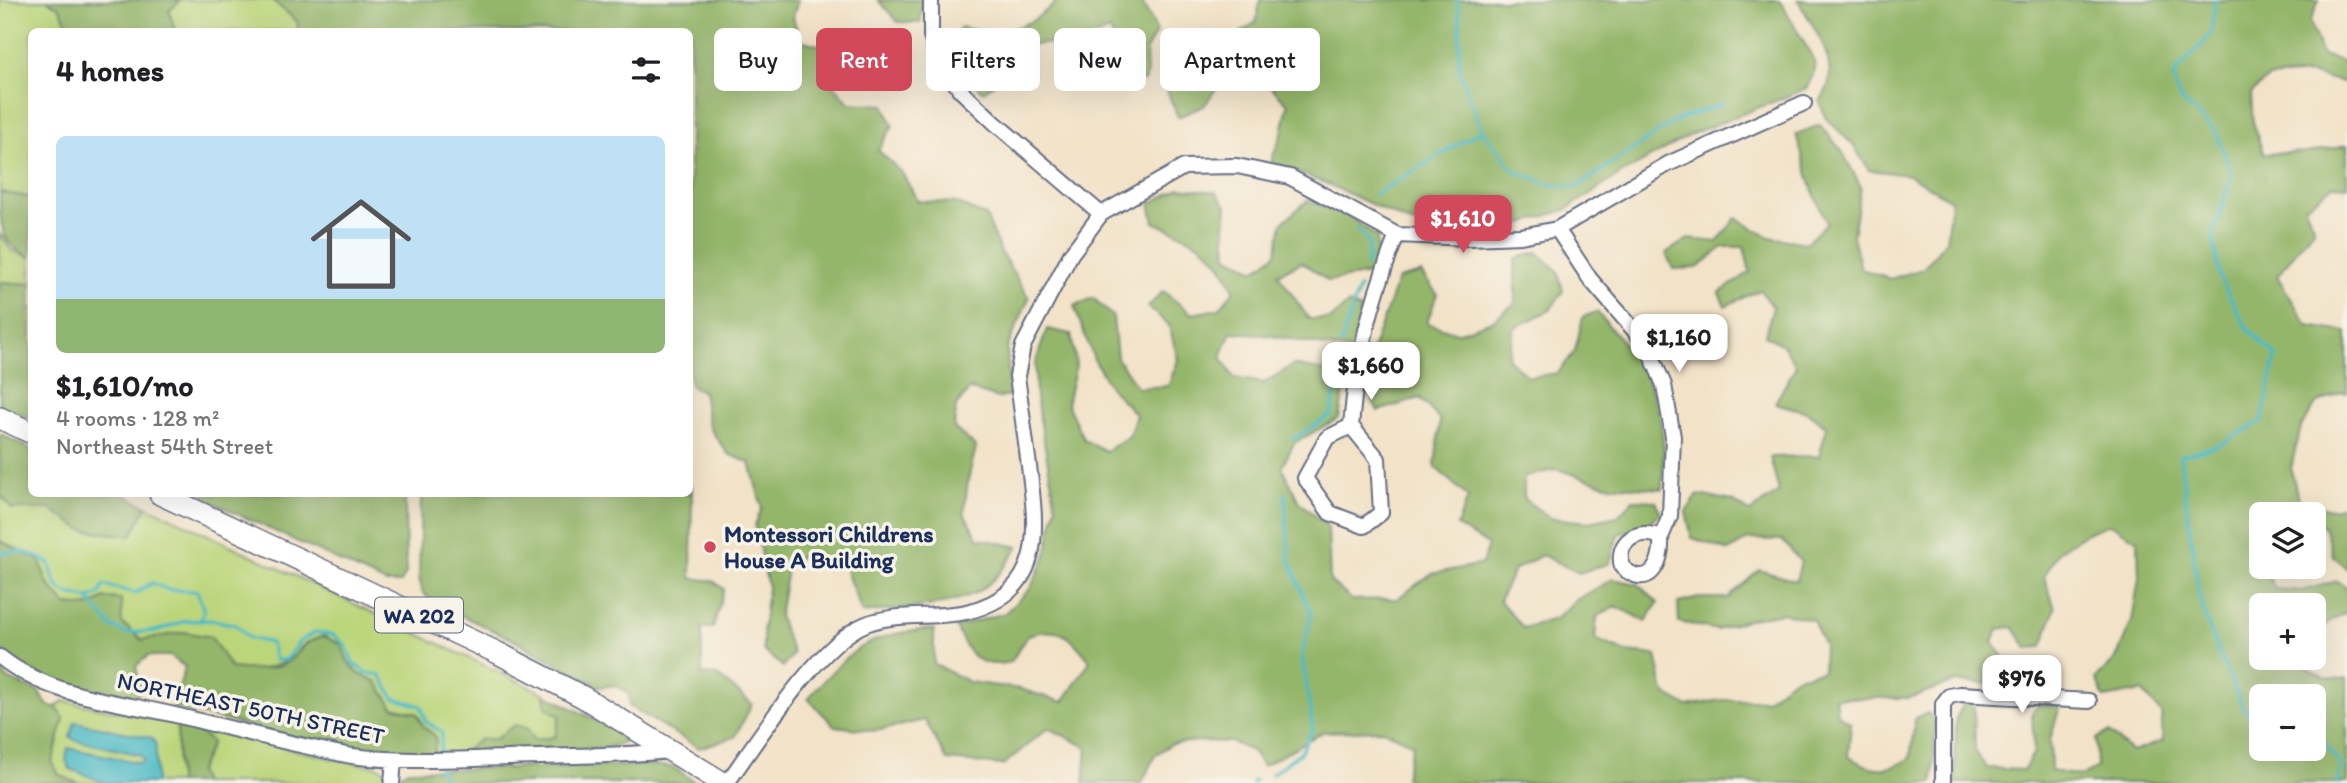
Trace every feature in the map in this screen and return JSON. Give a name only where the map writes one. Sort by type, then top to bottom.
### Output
[{"type":"main road","points":[[0,418],[28,431]]},
{"type":"main road","name":"WA 202","points":[[166,497],[498,653],[583,697],[725,783]]},
{"type":"street","points":[[931,0],[932,36],[938,58],[960,90],[1101,214]]},
{"type":"street","points":[[725,783],[780,708],[843,637],[867,624],[880,621],[964,612],[989,606],[1007,594],[1021,578],[1030,562],[1035,539],[1035,519],[1017,376],[1018,359],[1071,254],[1101,214],[1184,167],[1237,166],[1290,177],[1397,235],[1469,238],[1521,236],[1557,229],[1668,164],[1804,103]]},
{"type":"street","points":[[1557,229],[1590,279],[1647,345],[1664,385],[1673,437],[1670,516],[1661,537]]},
{"type":"street","points":[[1351,426],[1327,438],[1305,478],[1330,513],[1364,526],[1381,513],[1378,459],[1351,426],[1358,357],[1376,288],[1397,235]]},
{"type":"street","name":"NORTHEAST 50TH STREET","points":[[0,657],[18,672],[44,684],[92,698],[352,756],[394,761],[621,755],[671,751]]},
{"type":"street","points":[[1943,783],[1943,704],[1949,696],[1959,694],[2089,701]]},
{"type":"street","points":[[392,783],[394,761]]},
{"type":"green space","points":[[0,0],[47,0],[60,8],[70,28],[28,28],[28,197],[0,192]]},
{"type":"green space","points":[[47,0],[180,0],[169,11],[174,28],[69,28],[60,8]]},
{"type":"green space","points":[[180,0],[272,0],[298,22],[297,28],[174,28],[169,11]]},
{"type":"green space","points":[[272,0],[798,0],[793,17],[796,28],[714,28],[714,91],[802,91],[802,41],[816,44],[816,91],[839,91],[849,103],[884,105],[893,126],[878,150],[902,173],[918,201],[956,203],[986,216],[1000,251],[1029,298],[1007,348],[1010,395],[997,398],[970,389],[956,406],[954,428],[976,447],[964,513],[978,538],[1018,547],[996,577],[979,591],[954,601],[862,613],[843,563],[825,569],[806,554],[788,563],[779,617],[793,654],[783,667],[763,650],[768,587],[755,525],[762,508],[750,463],[728,454],[709,427],[703,392],[693,387],[693,28],[297,28],[298,22]]},
{"type":"green space","points":[[878,0],[923,0],[920,23],[898,22]]},
{"type":"green space","points":[[1055,0],[1141,0],[1157,31],[1146,50],[1146,28],[1054,28],[1054,43],[1040,44],[1040,28],[1015,28],[1032,21],[1055,4]]},
{"type":"green space","points":[[1260,0],[1780,0],[1815,62],[1813,75],[1806,89],[1694,133],[1621,174],[1565,210],[1524,223],[1411,223],[1330,185],[1271,162],[1282,133],[1288,104],[1275,91],[1320,91],[1320,28],[1247,28],[1256,22]]},
{"type":"green space","points":[[1798,0],[2319,0],[2310,22],[2322,55],[2347,63],[2347,83],[2309,74],[2268,78],[2251,94],[2253,125],[2264,154],[2309,152],[2347,145],[2347,187],[2333,185],[2305,207],[2314,228],[2277,276],[2308,326],[2347,332],[2347,393],[2342,392],[2316,404],[2301,427],[2291,467],[2299,502],[2249,502],[2249,579],[2270,579],[2275,589],[2302,591],[2337,581],[2347,587],[2347,612],[2326,625],[2326,593],[2249,593],[2249,670],[2310,670],[2326,678],[2347,678],[2347,783],[1955,783],[1956,718],[1965,702],[1974,704],[1975,752],[1987,768],[2023,770],[2034,752],[2032,712],[2038,705],[2060,706],[2050,740],[2051,771],[2081,776],[2097,767],[2096,739],[2109,732],[2132,752],[2163,741],[2161,713],[2142,691],[2104,698],[2096,679],[2116,659],[2132,621],[2139,578],[2138,541],[2110,524],[2086,533],[2058,552],[2044,577],[2055,608],[2042,647],[2027,648],[2013,627],[1998,629],[1993,642],[2024,685],[1954,682],[1909,698],[1835,698],[1837,714],[1851,723],[1848,756],[1871,767],[1886,768],[1910,758],[1915,718],[1928,713],[1935,722],[1933,783],[1413,783],[1405,777],[1413,744],[1383,730],[1323,732],[1263,766],[1252,751],[1231,742],[1171,744],[1155,755],[1142,783],[1084,783],[1087,747],[1048,728],[1003,765],[947,760],[925,720],[876,731],[835,726],[808,699],[836,667],[862,647],[892,635],[934,629],[934,664],[969,682],[1020,689],[1063,702],[1090,661],[1070,639],[1049,631],[1028,635],[1011,662],[991,664],[976,658],[970,652],[956,627],[1005,613],[1030,589],[1046,556],[1056,507],[1036,398],[1035,364],[1047,329],[1071,334],[1076,365],[1067,404],[1084,440],[1106,451],[1129,436],[1136,415],[1110,387],[1094,359],[1074,306],[1093,298],[1113,317],[1117,358],[1138,388],[1168,386],[1178,360],[1169,325],[1148,307],[1163,291],[1192,314],[1219,309],[1234,291],[1212,254],[1193,240],[1154,222],[1150,203],[1180,188],[1216,192],[1227,207],[1227,256],[1255,270],[1276,254],[1282,223],[1307,201],[1346,214],[1377,237],[1378,260],[1370,274],[1328,281],[1302,262],[1278,274],[1309,319],[1331,319],[1348,304],[1361,310],[1353,351],[1277,337],[1231,332],[1221,357],[1234,378],[1264,383],[1293,365],[1347,375],[1339,418],[1294,443],[1282,467],[1299,502],[1328,527],[1330,581],[1352,600],[1397,599],[1431,574],[1482,564],[1488,545],[1457,526],[1468,497],[1435,467],[1440,420],[1420,398],[1378,411],[1366,387],[1374,345],[1398,279],[1421,273],[1437,294],[1427,323],[1457,333],[1492,321],[1515,303],[1515,259],[1537,252],[1558,271],[1563,291],[1550,310],[1514,328],[1508,359],[1529,377],[1558,373],[1575,351],[1583,317],[1597,312],[1642,364],[1660,415],[1664,450],[1662,489],[1606,485],[1557,469],[1524,477],[1524,499],[1550,518],[1589,522],[1618,516],[1633,500],[1656,501],[1661,514],[1644,526],[1618,534],[1610,563],[1579,573],[1542,555],[1514,570],[1499,600],[1523,628],[1555,619],[1576,600],[1613,579],[1638,584],[1658,603],[1646,621],[1615,606],[1597,617],[1595,639],[1626,652],[1656,655],[1664,693],[1687,706],[1721,700],[1766,700],[1796,677],[1823,671],[1824,645],[1813,620],[1782,613],[1746,620],[1717,630],[1679,622],[1678,603],[1699,598],[1728,598],[1759,570],[1796,581],[1801,562],[1782,540],[1748,539],[1729,551],[1692,538],[1686,512],[1698,495],[1733,501],[1750,512],[1779,492],[1770,457],[1819,456],[1827,427],[1807,412],[1775,403],[1796,366],[1784,346],[1765,335],[1773,307],[1760,290],[1725,306],[1719,293],[1750,272],[1744,247],[1723,247],[1697,268],[1673,269],[1666,253],[1688,239],[1717,242],[1736,218],[1769,237],[1806,243],[1827,223],[1812,189],[1796,134],[1820,125],[1842,151],[1861,187],[1853,236],[1861,269],[1890,279],[1923,269],[1946,241],[1951,200],[1909,175],[1869,170],[1853,145],[1825,117],[1820,102],[1827,90],[1830,71],[1820,39]]},
{"type":"green space","points":[[1167,91],[1215,91],[1204,106],[1178,117]]},
{"type":"green space","points":[[0,192],[28,197],[28,256],[13,247],[8,240],[0,215]]},
{"type":"green space","points":[[0,234],[12,251],[28,256],[28,284],[0,282]]},
{"type":"green space","points":[[0,282],[28,284],[28,418],[0,405]]},
{"type":"green space","points":[[0,434],[28,448],[28,497],[128,497],[147,506],[131,536],[83,530],[50,509],[12,509],[0,494]]},
{"type":"green space","points":[[0,494],[13,509],[50,509],[83,530],[131,535],[147,506],[545,694],[547,707],[560,716],[555,737],[534,740],[515,725],[496,739],[481,739],[462,753],[434,755],[436,737],[423,726],[417,713],[393,707],[376,681],[359,674],[348,662],[341,644],[306,642],[289,661],[257,671],[231,668],[184,632],[143,640],[122,623],[105,598],[87,607],[66,605],[47,583],[40,561],[0,541]]},
{"type":"green space","points":[[201,497],[405,497],[406,573],[401,583],[386,583]]},
{"type":"green space","points":[[421,497],[692,497],[691,578],[713,581],[724,589],[713,628],[702,628],[702,674],[717,675],[752,704],[735,737],[699,748],[629,706],[629,694],[615,685],[600,687],[512,639],[434,603],[422,592],[419,577]]},
{"type":"green space","points":[[2347,506],[2347,569],[2333,556],[2326,533],[2326,508]]},
{"type":"green space","points":[[0,541],[40,561],[47,583],[66,605],[87,607],[105,598],[121,599],[122,623],[142,640],[184,632],[211,637],[231,668],[279,666],[308,643],[323,636],[341,644],[348,662],[359,674],[376,681],[393,707],[417,713],[423,726],[436,737],[434,755],[335,744],[173,707],[185,667],[170,656],[148,656],[136,666],[140,688],[136,702],[64,684],[30,670],[0,649]]},
{"type":"green space","points":[[0,670],[9,680],[38,691],[48,706],[56,707],[64,718],[52,763],[59,775],[78,783],[0,783]]},
{"type":"green space","points":[[545,694],[620,733],[623,742],[603,748],[462,753],[481,739],[496,739],[515,725],[527,728],[534,740],[555,737],[560,716],[546,707]]},
{"type":"green space","points":[[63,701],[177,723],[178,783],[78,783],[59,775],[52,763],[64,718],[56,707]]},
{"type":"green space","points":[[177,723],[191,726],[212,742],[198,773],[203,783],[178,783]]},
{"type":"green space","points":[[191,726],[380,767],[386,772],[386,783],[203,783],[198,773]]},
{"type":"green space","points":[[649,765],[673,767],[696,783],[401,783],[401,774],[408,770]]},
{"type":"water","points":[[75,722],[152,738],[156,745],[156,783],[106,783],[70,769],[66,760],[68,748],[141,763],[144,760],[140,755],[75,740],[70,737]]},
{"type":"waterway","points":[[1457,0],[1460,22],[1459,69],[1482,130],[1514,170],[1550,185],[1577,187],[1675,121],[1722,104]]},
{"type":"waterway","points":[[2215,0],[2211,34],[2173,76],[2179,98],[2216,132],[2232,174],[2213,235],[2220,279],[2247,328],[2276,356],[2262,421],[2219,445],[2180,456],[2199,596],[2213,639],[2242,706],[2249,713]]},
{"type":"waterway","points":[[1375,194],[1482,130]]},
{"type":"waterway","points":[[1357,228],[1369,243],[1367,265]]},
{"type":"waterway","points":[[1341,344],[1359,288]]},
{"type":"waterway","points":[[1293,439],[1331,415],[1337,381]]},
{"type":"waterway","points":[[1272,774],[1301,752],[1313,729],[1302,656],[1311,614],[1289,559],[1285,494]]},
{"type":"waterway","points":[[0,553],[26,552],[50,564],[54,580],[61,589],[87,598],[111,626],[125,633],[156,631],[185,621],[213,620],[236,625],[249,638],[271,643],[275,660],[286,660],[300,641],[316,632],[334,635],[346,646],[353,663],[366,673],[380,675],[394,698],[421,706],[426,722],[442,732],[440,755]]},
{"type":"waterway","points":[[88,598],[99,595],[104,585],[136,593],[152,583],[169,590],[197,591],[204,611],[200,621]]},
{"type":"waterway","points":[[2326,745],[2342,766],[2338,783]]},
{"type":"waterway","points":[[440,763],[440,771],[448,783]]},
{"type":"waterway","points":[[1252,783],[1255,780]]},
{"type":"place","name":"Montessori Childrens House A Building","points":[[710,547]]}]
